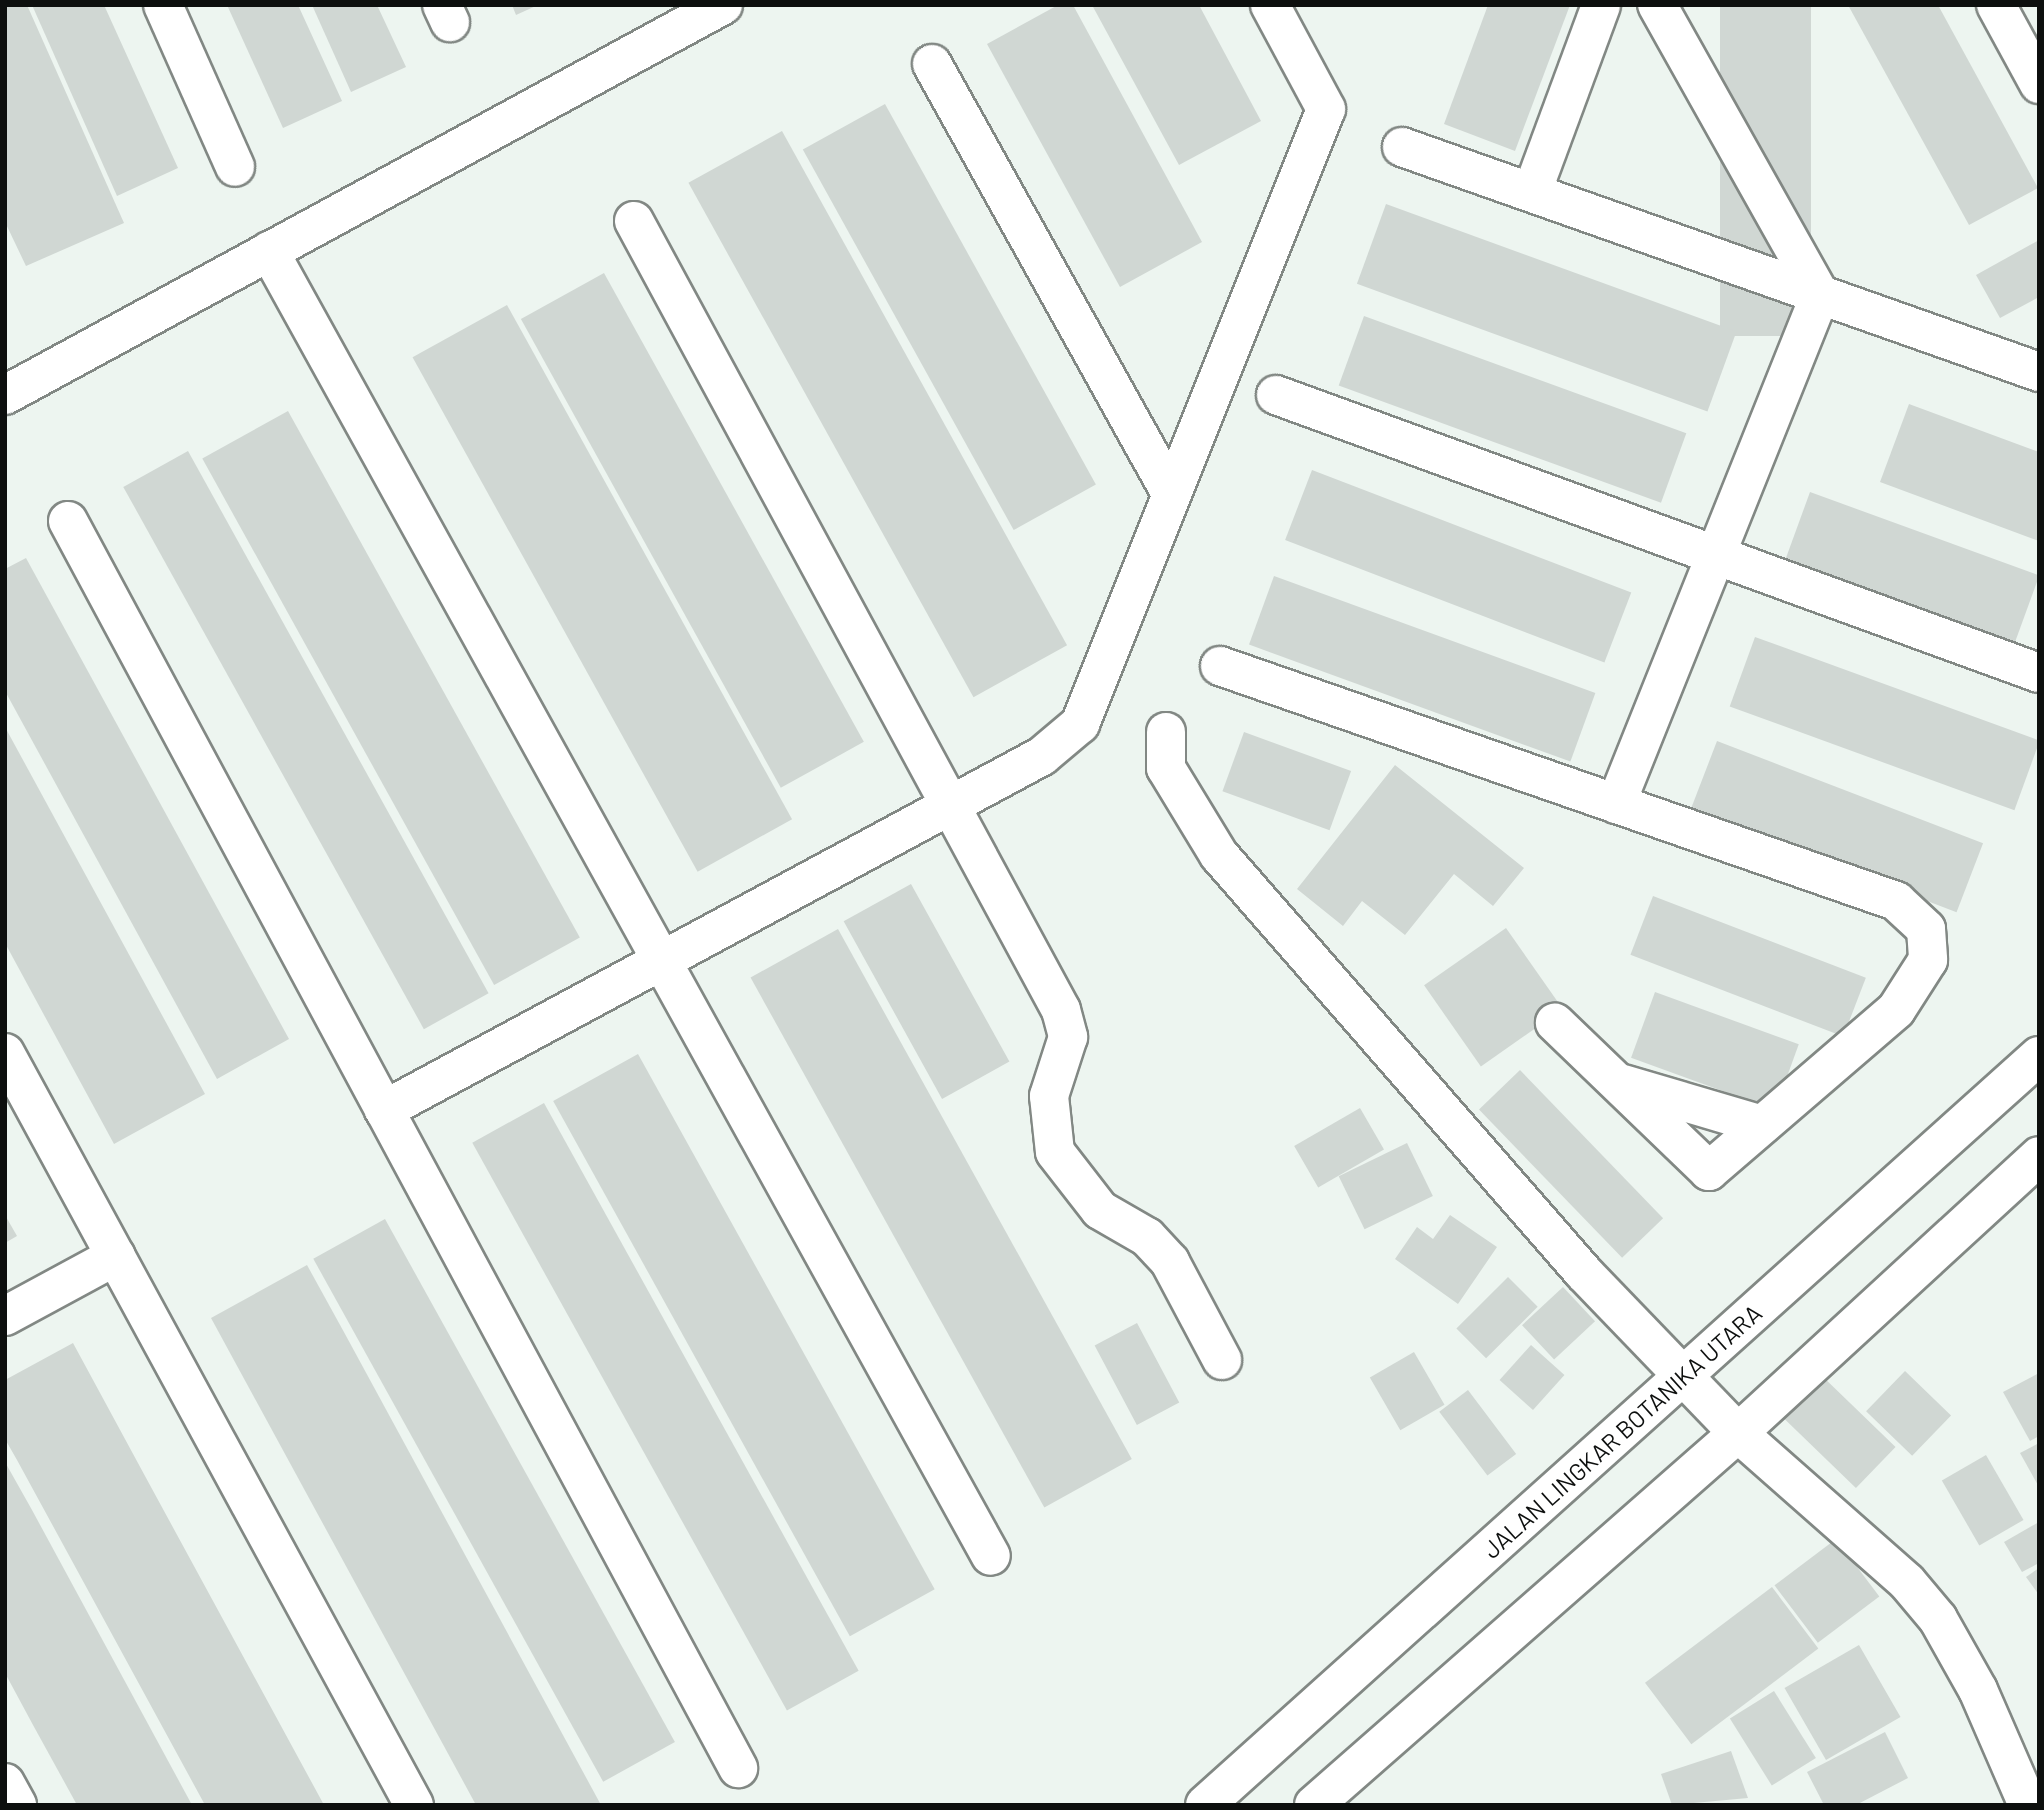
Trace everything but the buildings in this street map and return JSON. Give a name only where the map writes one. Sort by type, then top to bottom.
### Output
[{"type":"street","points":[[163,5],[235,167]]},
{"type":"street","points":[[8,386],[269,251],[723,5]]},
{"type":"street","points":[[384,1110],[1042,756],[1080,724],[1325,109],[1270,5]]},
{"type":"street","points":[[1532,191],[1601,5]]},
{"type":"street","points":[[1657,5],[1820,295]]},
{"type":"street","points":[[1996,5],[2039,84]]},
{"type":"street","points":[[932,64],[1171,494]]},
{"type":"street","points":[[1402,146],[2039,372]]},
{"type":"street","points":[[635,221],[952,804],[1060,1010],[1068,1037],[1049,1096],[1055,1152],[1100,1210],[1147,1237],[1170,1262],[1222,1360]]},
{"type":"street","points":[[269,251],[991,1556]]},
{"type":"street","points":[[1616,804],[1820,295]]},
{"type":"street","points":[[1276,395],[2039,673]]},
{"type":"street","points":[[68,521],[738,1768]]},
{"type":"street","points":[[1220,666],[1896,901],[1926,929],[1928,960],[1896,1010],[1709,1171],[1555,1023]]},
{"type":"street","points":[[1166,732],[1166,768],[1219,855],[1584,1273],[1738,1433],[1907,1582],[1938,1619],[2028,1805]]},
{"type":"street","points":[[5,1053],[414,1805]]},
{"type":"street","name":"JALAN LINGKAR BOTANIKA UTARA","points":[[1205,1805],[2039,1056]]},
{"type":"street","points":[[1618,1083],[1762,1125]]},
{"type":"street","points":[[1314,1805],[1738,1433],[2039,1156]]},
{"type":"street","points":[[5,1316],[116,1256]]},
{"type":"street","points":[[5,1783],[17,1805]]}]
